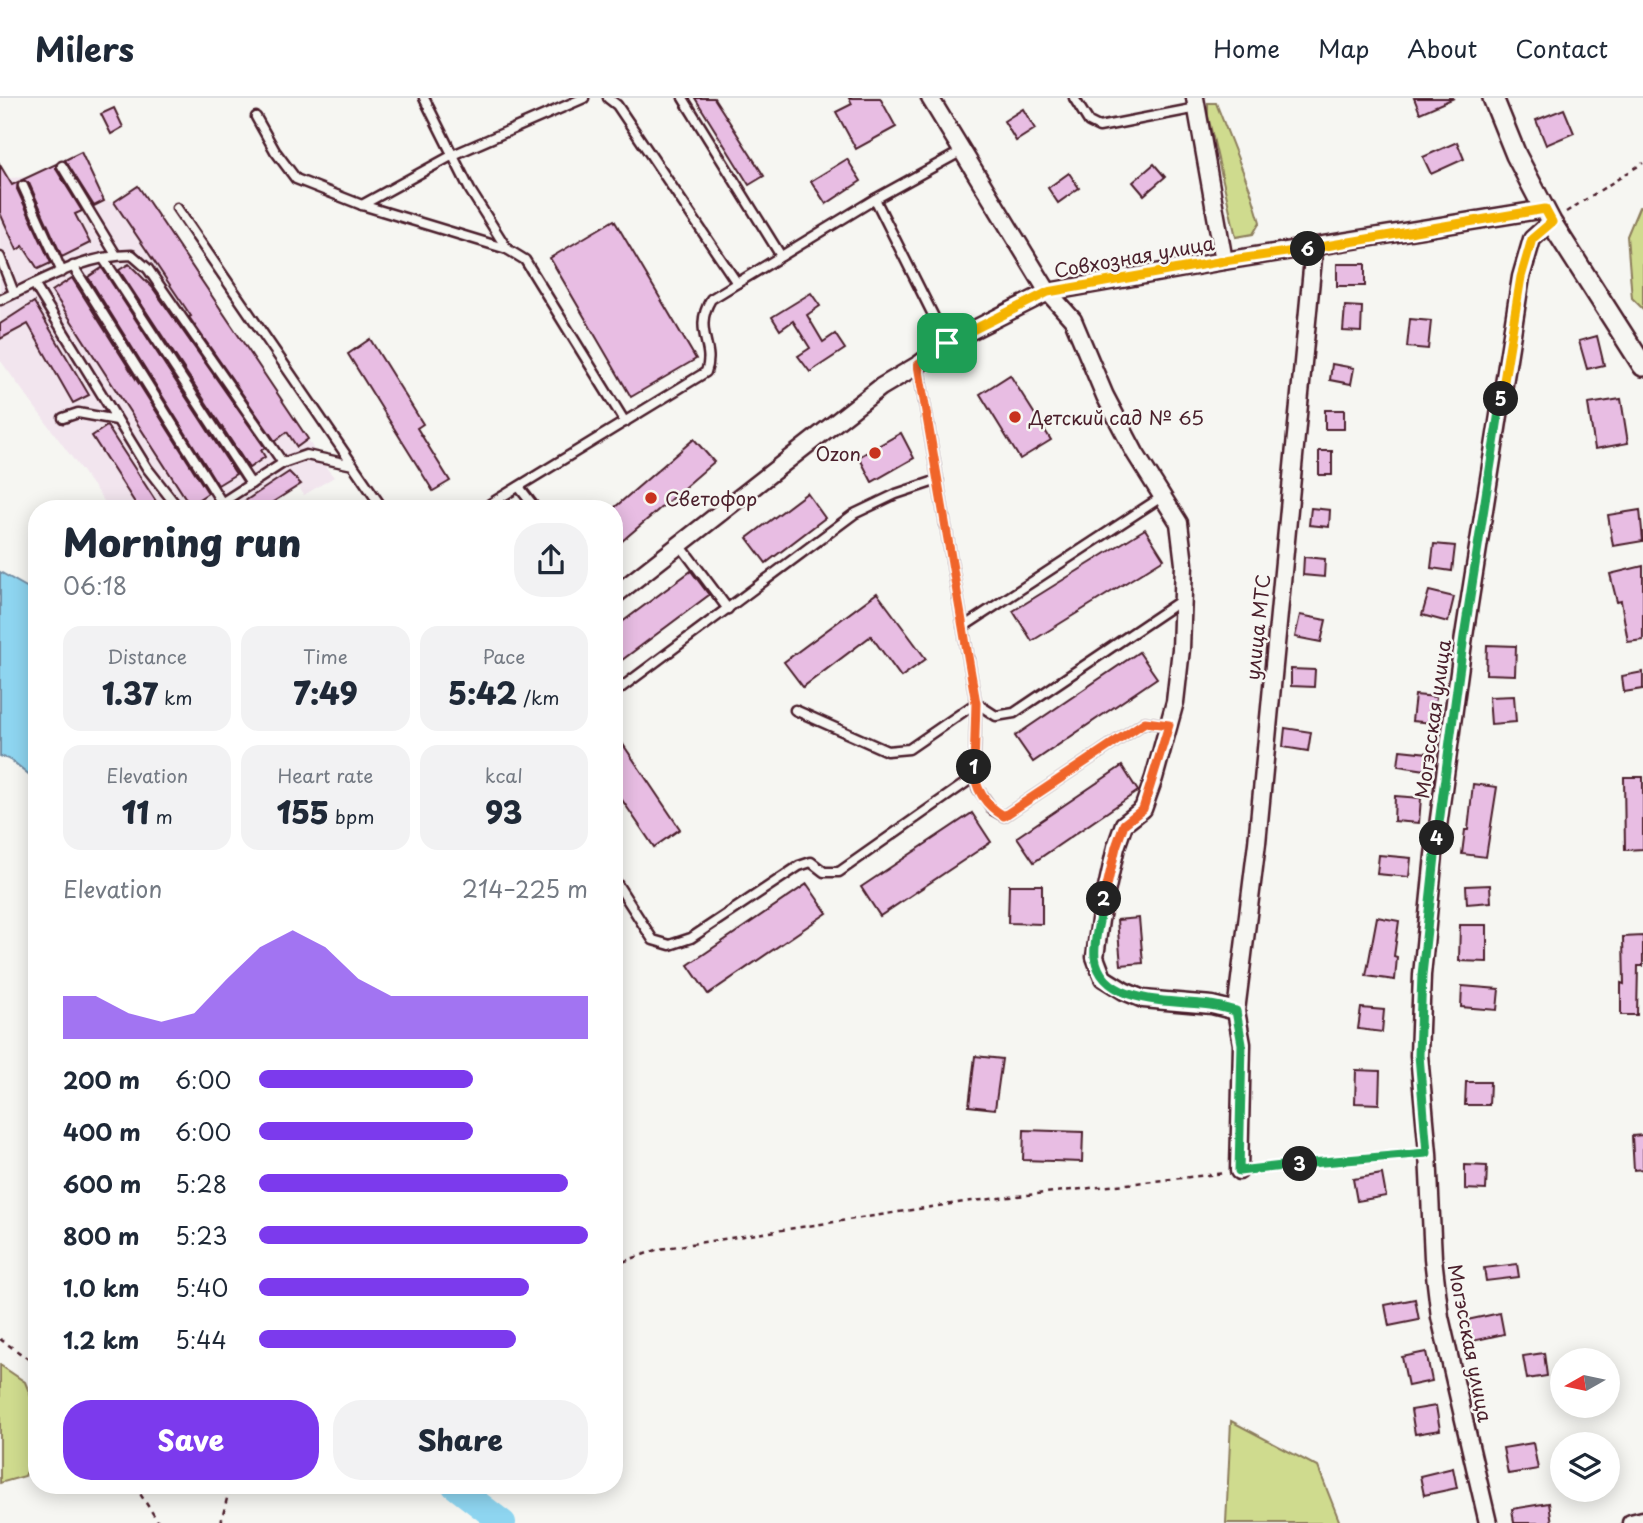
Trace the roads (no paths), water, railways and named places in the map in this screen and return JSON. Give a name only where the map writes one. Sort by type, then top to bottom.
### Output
[{"type":"street","points":[[930,98],[1048,292],[1073,320],[1105,396],[1135,453],[1179,523],[1184,564],[1175,702],[1143,809],[1124,824],[1116,847],[1095,957],[1103,978],[1143,999],[1212,1005],[1236,1011]]},
{"type":"street","points":[[1493,98],[1516,155],[1548,215],[1643,366]]},
{"type":"street","points":[[1196,103],[1224,261]]},
{"type":"street","name":"Совхозная улица","points":[[623,589],[881,387],[918,365],[947,343],[1048,292],[1224,261],[1548,215]]},
{"type":"street","name":"Могэсская улица","points":[[1488,1523],[1440,1317],[1433,1258],[1419,1055],[1422,975],[1434,855],[1464,636],[1521,277],[1532,239],[1548,215]]},
{"type":"street","name":"улица МТС","points":[[1239,1171],[1242,1044],[1236,1011],[1257,843],[1314,248]]},
{"type":"street","points":[[1631,1523],[1643,1520]]},
{"type":"lane","points":[[424,98],[470,190],[507,248]]},
{"type":"lane","points":[[362,205],[453,155],[584,98]]},
{"type":"lane","points":[[608,98],[617,105],[737,283]]},
{"type":"lane","points":[[683,98],[781,256]]},
{"type":"lane","points":[[1074,98],[1089,122],[1099,127],[1196,103]]},
{"type":"lane","points":[[256,117],[275,151],[296,179],[362,205],[507,248],[525,260],[625,422]]},
{"type":"lane","points":[[497,500],[706,372],[710,360],[703,335],[703,313],[711,299],[875,199],[962,150]]},
{"type":"lane","points":[[62,166],[116,255]]},
{"type":"lane","points":[[23,186],[62,272]]},
{"type":"lane","points":[[875,199],[947,343]]},
{"type":"lane","points":[[177,208],[377,500]]},
{"type":"lane","points":[[0,300],[73,266],[116,255],[132,255],[148,269],[283,463]]},
{"type":"lane","points":[[0,257],[14,293]]},
{"type":"lane","points":[[103,258],[251,484]]},
{"type":"lane","points":[[73,266],[220,500]]},
{"type":"lane","points":[[34,284],[147,468],[172,500]]},
{"type":"lane","points":[[918,365],[976,703],[974,776],[978,789],[993,810],[1004,816],[1145,722],[1169,725]]},
{"type":"lane","points":[[63,418],[78,413],[117,420]]},
{"type":"lane","points":[[227,500],[283,463],[306,455],[353,465]]},
{"type":"lane","points":[[623,686],[854,514],[896,494],[938,480]]},
{"type":"lane","points":[[519,487],[529,500]]},
{"type":"lane","points":[[963,627],[1163,496]]},
{"type":"lane","points":[[680,545],[728,609]]},
{"type":"lane","points":[[976,703],[996,716],[1014,712],[1182,599]]},
{"type":"lane","points":[[795,710],[887,751],[909,749],[976,703]]},
{"type":"lane","points":[[623,893],[653,940],[670,945],[691,938],[799,866],[811,862],[824,872],[839,872],[974,776]]},
{"type":"water","points":[[0,572],[28,588],[28,774],[11,760],[0,756]]},
{"type":"waterway","points":[[465,1494],[503,1523]]},
{"type":"place","name":"Детский сад № 65","points":[[1015,417]]},
{"type":"place","name":"Ozon","points":[[875,453]]},
{"type":"place","name":"Светофор","points":[[651,498]]}]
